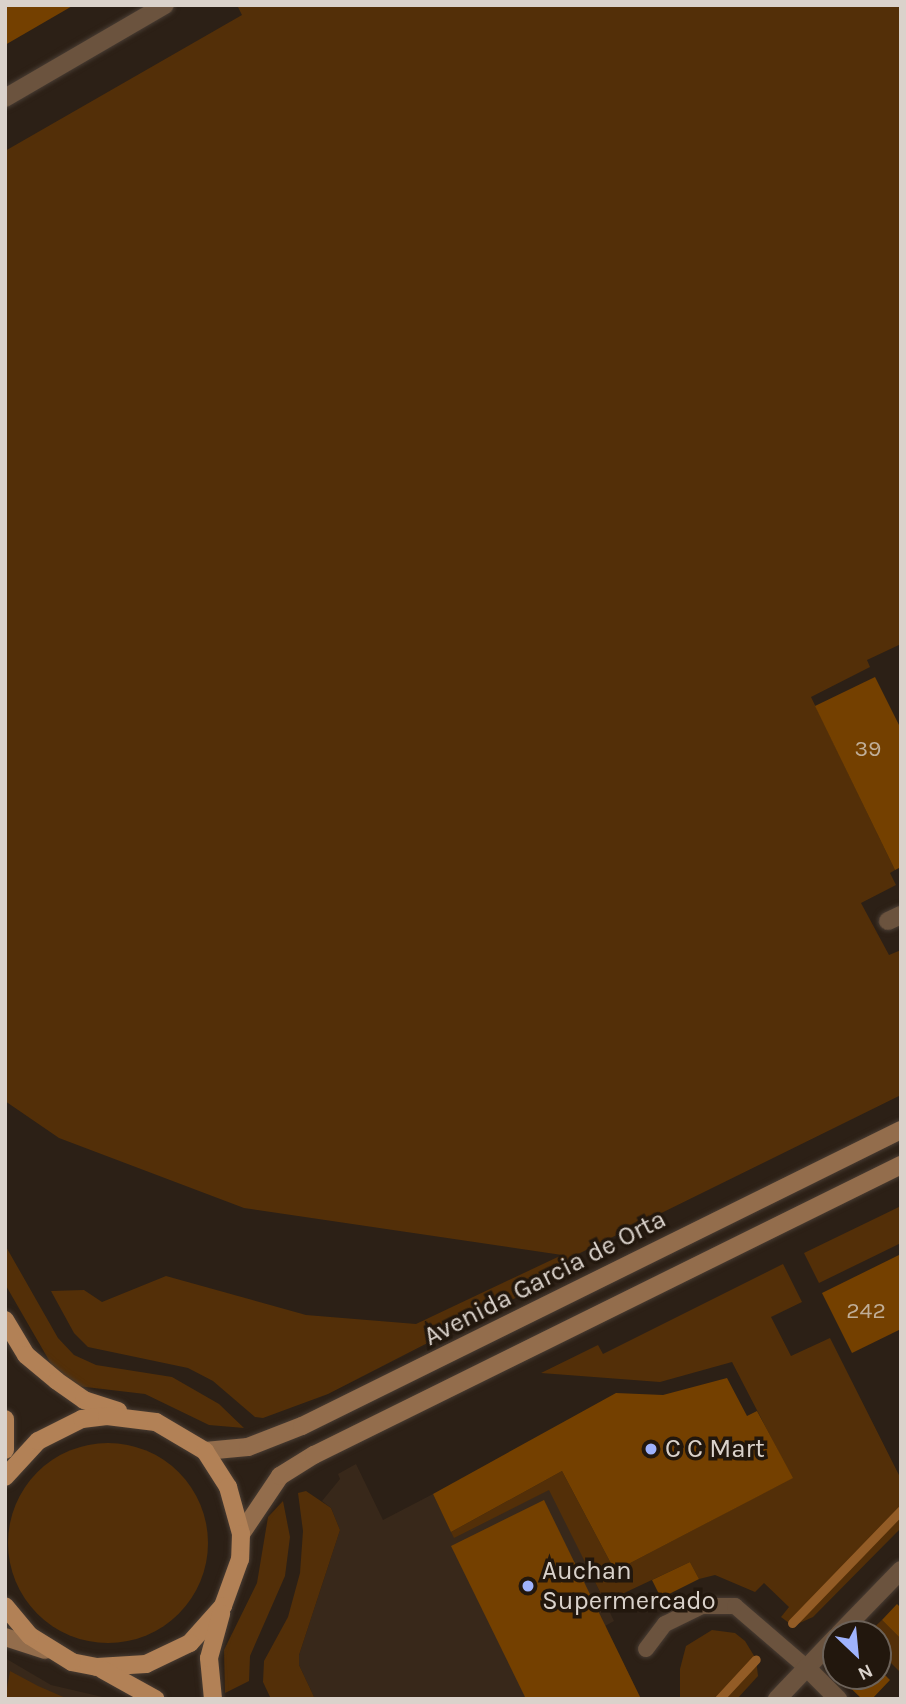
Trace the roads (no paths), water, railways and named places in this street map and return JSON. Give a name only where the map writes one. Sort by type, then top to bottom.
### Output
[{"type":"main road","name":"Avenida Garcia de Orta","points":[[205,1451],[262,1443],[302,1426],[901,1130]]},
{"type":"main road","name":"Avenida Garcia de Orta","points":[[241,1534],[280,1476],[314,1455],[901,1165]]},
{"type":"main road","points":[[5,1320],[26,1355],[57,1381],[84,1400],[178,1433],[205,1451],[228,1487],[241,1534],[240,1559],[223,1606],[209,1658],[213,1699]]},
{"type":"main road","points":[[5,1478],[38,1441],[59,1428],[107,1416],[138,1418]]},
{"type":"main road","points":[[5,1419],[5,1450]]},
{"type":"main road","points":[[5,1606],[30,1636],[50,1651]]},
{"type":"main road","points":[[97,1667],[146,1664],[169,1656],[209,1626],[223,1606]]},
{"type":"main road","points":[[6,1638],[97,1667],[155,1699]]},
{"type":"street","points":[[5,98],[165,5]]},
{"type":"street","points":[[853,1620],[901,1570]]},
{"type":"street","points":[[777,1699],[822,1653]]},
{"type":"street","points":[[807,1668],[838,1699]]},
{"type":"lane","points":[[646,1649],[665,1624],[702,1606],[736,1606],[807,1668]]},
{"type":"waterway","points":[[792,1623],[901,1510]]},
{"type":"waterway","points":[[719,1699],[756,1659]]},
{"type":"place","name":"C C Mart","points":[[651,1449]]},
{"type":"place","name":"Auchan Supermercado","points":[[528,1586]]}]
